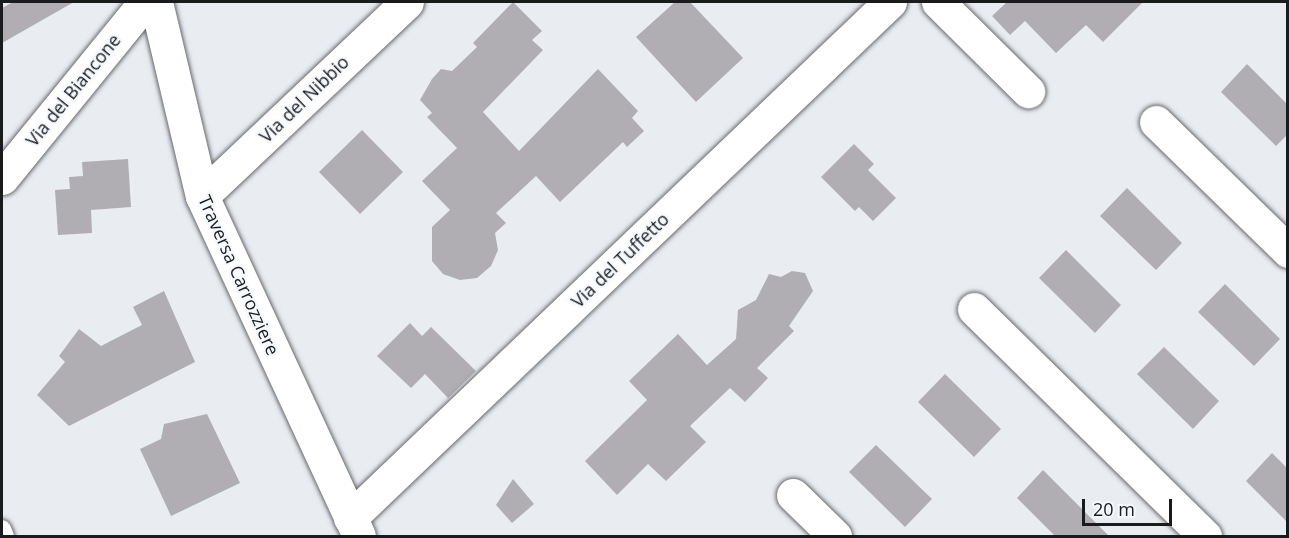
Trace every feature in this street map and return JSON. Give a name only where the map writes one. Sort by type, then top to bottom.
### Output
[{"type":"street","name":"Via del Biancone","points":[[2,178],[145,2]]},
{"type":"street","name":"Traversa Carrozziere","points":[[156,2],[202,196],[355,527]]},
{"type":"street","name":"Via del Nibbio","points":[[202,196],[406,2]]},
{"type":"street","name":"Via del Tuffetto","points":[[355,527],[890,2]]},
{"type":"street","points":[[938,2],[1028,91]]},
{"type":"street","points":[[1156,122],[1287,251]]},
{"type":"street","points":[[974,309],[1205,537]]},
{"type":"street","points":[[793,495],[835,537]]},
{"type":"lane","points":[[2,529],[5,537]]},
{"type":"building","points":[[13,2],[74,2],[2,43],[2,8]]},
{"type":"building","points":[[513,2],[542,31],[532,40],[543,50],[483,112],[519,151],[598,69],[638,111],[632,118],[644,131],[627,147],[623,142],[560,202],[536,176],[496,213],[506,223],[495,233],[498,250],[491,266],[477,278],[460,280],[443,274],[432,261],[432,227],[450,210],[422,181],[457,148],[427,117],[432,113],[420,100],[432,79],[441,69],[452,71],[477,47],[473,43]]},
{"type":"building","points":[[675,2],[690,2],[743,58],[696,102],[636,37]]},
{"type":"building","points":[[1007,2],[1143,2],[1103,42],[1086,25],[1056,53],[1025,21],[1010,35],[992,16]]},
{"type":"building","points":[[1247,64],[1287,104],[1287,135],[1276,146],[1221,92]]},
{"type":"building","points":[[362,130],[403,172],[360,214],[319,172]]},
{"type":"building","points":[[854,144],[874,164],[868,170],[896,198],[873,221],[859,207],[855,211],[821,177]]},
{"type":"building","points":[[128,159],[131,207],[91,210],[92,233],[58,235],[55,190],[70,189],[69,177],[83,176],[82,162]]},
{"type":"building","points":[[1127,188],[1182,243],[1156,270],[1100,216]]},
{"type":"building","points":[[1066,250],[1121,305],[1095,333],[1039,278]]},
{"type":"building","points":[[792,271],[805,273],[813,291],[789,326],[794,331],[757,368],[768,378],[745,402],[730,388],[690,426],[706,442],[666,481],[648,464],[617,495],[585,461],[647,400],[629,381],[678,334],[707,365],[736,339],[738,310],[756,300],[769,274],[781,277]]},
{"type":"building","points":[[1225,284],[1280,339],[1254,366],[1198,312]]},
{"type":"building","points":[[164,291],[195,362],[69,426],[37,395],[65,362],[59,356],[79,329],[101,346],[142,325],[133,307]]},
{"type":"building","points":[[410,323],[422,336],[431,327],[476,371],[448,398],[425,374],[411,388],[377,356]]},
{"type":"building","points":[[1164,347],[1219,401],[1193,429],[1137,374]]},
{"type":"building","points":[[945,374],[1001,429],[974,457],[918,402]]},
{"type":"building","points":[[207,414],[240,483],[171,516],[140,449],[161,439],[164,424]]},
{"type":"building","points":[[876,445],[932,499],[905,527],[849,472]]},
{"type":"building","points":[[1272,453],[1287,468],[1287,522],[1246,481]]},
{"type":"building","points":[[1043,470],[1110,537],[1056,537],[1017,498]]},
{"type":"building","points":[[513,479],[534,504],[512,523],[496,505]]}]
